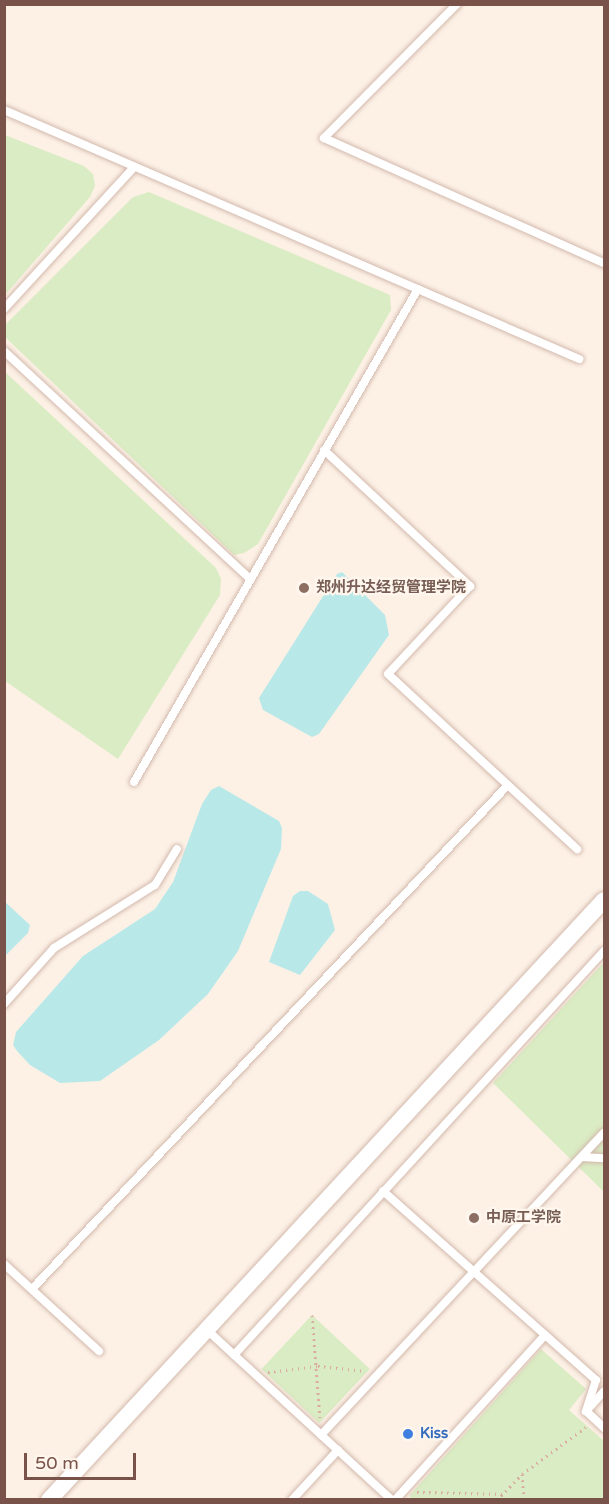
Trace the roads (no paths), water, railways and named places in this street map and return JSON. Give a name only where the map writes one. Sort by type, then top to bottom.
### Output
[{"type":"street","points":[[49,1500],[604,900]]},
{"type":"lane","points":[[457,4],[324,138],[604,263]]},
{"type":"lane","points":[[4,111],[579,359]]},
{"type":"lane","points":[[4,309],[134,166]]},
{"type":"lane","points":[[134,782],[418,289]]},
{"type":"lane","points":[[4,351],[250,579]]},
{"type":"lane","points":[[324,450],[470,586],[388,674],[578,849]]},
{"type":"lane","points":[[32,1289],[508,785]]},
{"type":"lane","points":[[4,1004],[54,948],[155,885],[177,849]]},
{"type":"lane","points":[[234,1355],[604,951]]},
{"type":"lane","points":[[321,1435],[604,1133]]},
{"type":"lane","points":[[582,1157],[604,1158]]},
{"type":"lane","points":[[383,1191],[596,1380],[586,1411]]},
{"type":"lane","points":[[4,1264],[99,1351]]},
{"type":"lane","points":[[207,1330],[393,1500],[545,1335]]},
{"type":"lane","points":[[586,1411],[604,1391]]},
{"type":"lane","points":[[586,1411],[604,1428]]},
{"type":"lane","points":[[292,1500],[338,1450]]},
{"type":"water","points":[[342,572],[385,615],[389,635],[319,734],[312,737],[263,710],[259,698],[337,574]]},
{"type":"water","points":[[219,786],[279,821],[282,828],[281,849],[238,951],[208,994],[159,1040],[100,1081],[60,1083],[30,1065],[13,1045],[16,1032],[83,956],[155,909],[173,882],[202,804],[211,790]]},
{"type":"water","points":[[300,891],[308,891],[328,904],[335,930],[300,975],[269,962],[293,896]]},
{"type":"water","points":[[4,901],[30,925],[28,933],[5,956]]},
{"type":"place","name":"郑州升达经贸管理学院","points":[[304,588]]},
{"type":"place","name":"中原工学院","points":[[474,1218]]},
{"type":"place","name":"Kiss","points":[[408,1434]]}]
